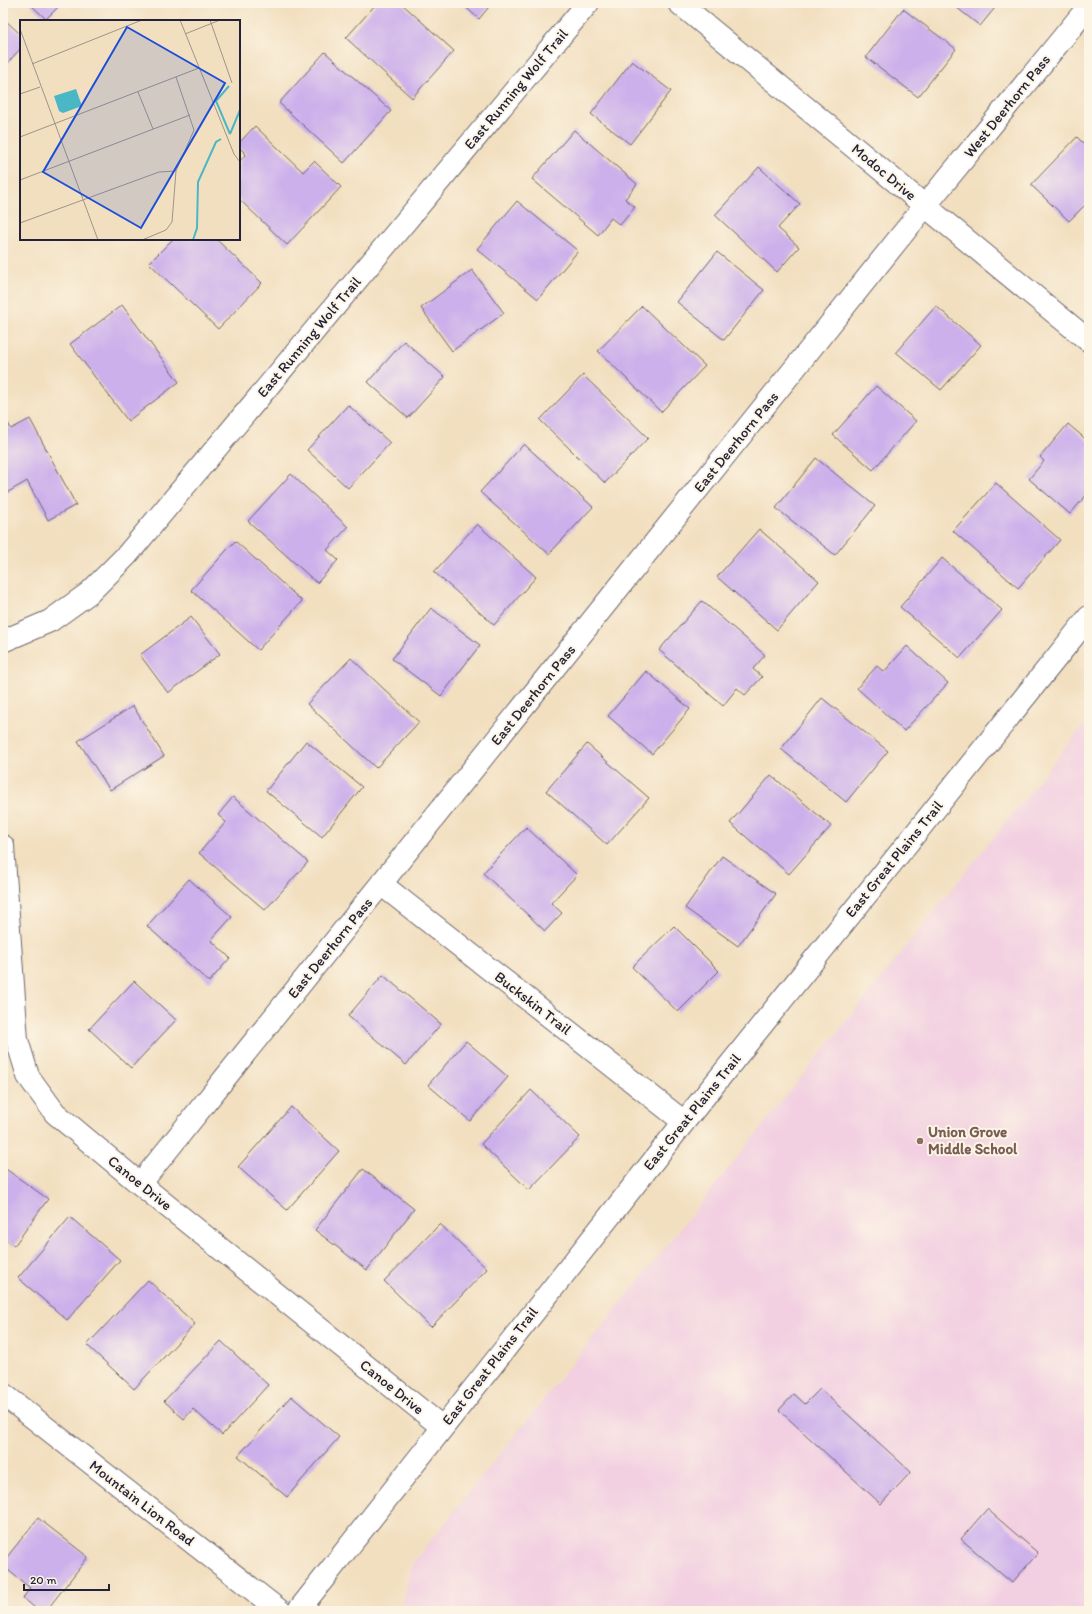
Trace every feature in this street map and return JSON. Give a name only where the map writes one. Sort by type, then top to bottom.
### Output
[{"type":"street","name":"East Running Wolf Trail","points":[[3,640],[50,621],[89,593],[127,555],[588,3]]},
{"type":"street","name":"Modoc Drive","points":[[679,3],[1089,341]]},
{"type":"street","name":"West Deerhorn Pass","points":[[925,206],[1089,6]]},
{"type":"street","name":"East Deerhorn Pass","points":[[140,1184],[925,206]]},
{"type":"street","name":"East Great Plains Trail","points":[[298,1611],[684,1122],[1089,617]]},
{"type":"street","name":"Canoe Drive","points":[[3,846],[17,1040],[28,1076],[55,1113],[140,1184],[442,1427]]},
{"type":"street","name":"Buckskin Trail","points":[[381,884],[684,1122]]},
{"type":"street","name":"Mountain Lion Road","points":[[3,1394],[280,1611]]},
{"type":"shaded area","name":"Union Grove Middle School","points":[[1089,718],[1089,1611],[401,1611],[412,1564]]},
{"type":"building","points":[[29,3],[62,3],[46,19]]},
{"type":"building","points":[[377,3],[401,3],[454,51],[412,98],[346,38]]},
{"type":"building","points":[[461,3],[492,3],[479,19]]},
{"type":"building","points":[[951,3],[999,3],[980,26]]},
{"type":"building","points":[[903,9],[956,49],[918,97],[866,57]]},
{"type":"building","points":[[3,18],[20,34],[20,49],[3,68]]},
{"type":"building","points":[[325,52],[391,111],[344,163],[279,103]]},
{"type":"building","points":[[632,61],[671,91],[630,144],[591,114]]},
{"type":"building","points":[[255,126],[303,172],[314,161],[341,187],[287,245],[240,200],[240,161],[246,154],[240,148],[240,142]]},
{"type":"building","points":[[574,130],[637,184],[625,199],[635,207],[620,225],[611,218],[598,235],[532,179]]},
{"type":"building","points":[[1077,137],[1089,149],[1089,201],[1069,221],[1031,185]]},
{"type":"building","points":[[759,167],[800,204],[778,228],[799,247],[777,272],[715,215]]},
{"type":"building","points":[[517,201],[578,251],[538,299],[477,249]]},
{"type":"building","points":[[172,240],[217,240],[262,283],[218,329],[149,263]]},
{"type":"building","points":[[717,252],[764,290],[724,340],[677,302]]},
{"type":"building","points":[[472,270],[504,313],[452,351],[421,308]]},
{"type":"building","points":[[122,305],[179,382],[128,421],[70,344]]},
{"type":"building","points":[[642,306],[705,366],[661,412],[598,351]]},
{"type":"building","points":[[936,306],[981,345],[941,390],[896,352]]},
{"type":"building","points":[[404,341],[445,377],[408,418],[368,382]]},
{"type":"building","points":[[583,375],[648,438],[605,483],[540,420]]},
{"type":"building","points":[[876,386],[916,421],[873,470],[833,435]]},
{"type":"building","points":[[348,405],[390,443],[348,488],[307,450]]},
{"type":"building","points":[[30,419],[76,505],[48,520],[27,481],[3,495],[3,426],[8,423],[11,429]]},
{"type":"building","points":[[1068,424],[1089,442],[1089,492],[1070,514],[1029,479],[1044,461],[1040,457]]},
{"type":"building","points":[[524,444],[593,507],[549,554],[480,492]]},
{"type":"building","points":[[816,458],[875,506],[835,555],[776,508]]},
{"type":"building","points":[[291,474],[348,527],[327,550],[338,560],[317,583],[248,521]]},
{"type":"building","points":[[996,483],[1060,540],[1018,588],[953,531]]},
{"type":"building","points":[[477,524],[536,577],[494,625],[434,572]]},
{"type":"building","points":[[759,529],[819,581],[777,630],[717,577]]},
{"type":"building","points":[[235,541],[302,601],[258,650],[191,590]]},
{"type":"building","points":[[942,558],[1002,610],[960,658],[900,607]]},
{"type":"building","points":[[702,601],[765,655],[753,669],[762,677],[745,695],[737,688],[723,706],[659,650]]},
{"type":"building","points":[[431,608],[480,645],[441,696],[392,659]]},
{"type":"building","points":[[191,617],[220,654],[168,693],[140,655]]},
{"type":"building","points":[[907,646],[948,683],[904,731],[857,688],[877,666],[884,672]]},
{"type":"building","points":[[351,658],[419,722],[376,768],[307,704]]},
{"type":"building","points":[[646,671],[690,709],[652,754],[608,716]]},
{"type":"building","points":[[822,698],[888,751],[846,802],[781,749]]},
{"type":"building","points":[[133,706],[164,756],[110,790],[78,741]]},
{"type":"building","points":[[306,741],[362,787],[322,837],[266,791]]},
{"type":"building","points":[[587,744],[649,798],[607,845],[546,791]]},
{"type":"building","points":[[771,775],[831,826],[789,874],[730,823]]},
{"type":"building","points":[[233,797],[308,862],[265,910],[199,853],[226,822],[218,815]]},
{"type":"building","points":[[526,827],[577,875],[551,903],[562,913],[545,931],[483,873]]},
{"type":"building","points":[[722,856],[776,894],[738,946],[685,908]]},
{"type":"building","points":[[189,879],[232,917],[211,940],[230,958],[209,982],[147,926]]},
{"type":"building","points":[[674,926],[719,971],[678,1012],[632,967]]},
{"type":"building","points":[[383,975],[441,1024],[406,1065],[348,1016]]},
{"type":"building","points":[[134,981],[176,1020],[131,1068],[89,1029]]},
{"type":"building","points":[[466,1041],[508,1077],[470,1121],[428,1085]]},
{"type":"building","points":[[531,1090],[580,1137],[529,1190],[481,1144]]},
{"type":"building","points":[[291,1107],[339,1151],[287,1210],[238,1167]]},
{"type":"building","points":[[3,1167],[48,1199],[14,1246],[3,1238]]},
{"type":"building","points":[[363,1169],[414,1209],[367,1270],[315,1230]]},
{"type":"building","points":[[70,1217],[120,1260],[67,1320],[18,1278]]},
{"type":"building","points":[[440,1224],[487,1269],[431,1327],[384,1281]]},
{"type":"building","points":[[148,1280],[195,1324],[134,1389],[87,1345]]},
{"type":"building","points":[[221,1341],[268,1385],[222,1435],[193,1409],[184,1419],[164,1401]]},
{"type":"building","points":[[820,1389],[911,1472],[881,1504],[779,1410],[794,1394],[805,1404]]},
{"type":"building","points":[[291,1396],[339,1437],[287,1497],[238,1456]]},
{"type":"building","points":[[987,1509],[1038,1553],[1012,1583],[961,1539]]},
{"type":"building","points":[[38,1518],[88,1557],[46,1611],[39,1611],[23,1598],[30,1588],[3,1566],[3,1562]]},
{"type":"place","name":"Union Grove Middle School","points":[[920,1141]]}]
